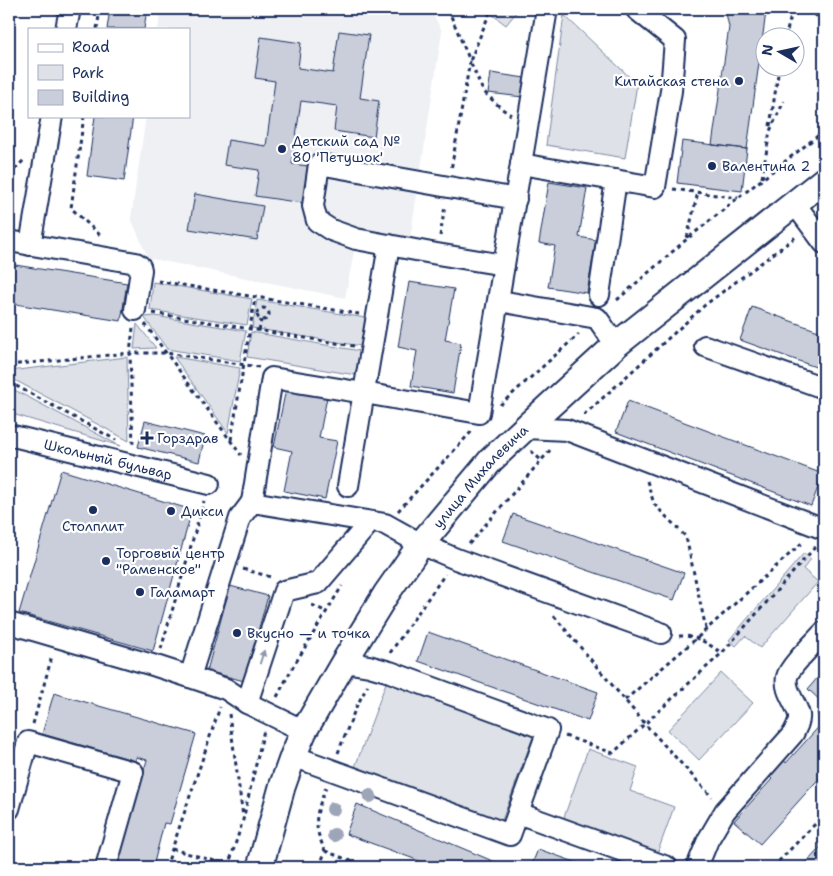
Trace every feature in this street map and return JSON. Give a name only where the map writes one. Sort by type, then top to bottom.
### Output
[{"type":"main road","name":"улица Михалевича","points":[[260,867],[282,787],[304,732],[386,594],[421,544],[491,460],[616,345],[824,180]]},
{"type":"street","points":[[66,28],[70,9]]},
{"type":"street","points":[[190,677],[240,518],[252,502],[272,378],[480,413],[548,9]]},
{"type":"street","points":[[522,164],[655,187],[671,91],[675,40],[636,9]]},
{"type":"street","points":[[30,245],[52,118]]},
{"type":"street","points":[[504,266],[356,239],[331,230],[317,221],[313,206],[319,164],[516,199]]},
{"type":"street","points":[[599,295],[616,180]]},
{"type":"street","points":[[794,204],[824,243]]},
{"type":"street","points":[[9,241],[136,263],[140,266],[141,270],[135,310]]},
{"type":"street","points":[[348,486],[389,245]]},
{"type":"street","points":[[498,301],[597,318],[616,345]]},
{"type":"street","points":[[705,346],[824,388]]},
{"type":"street","points":[[525,428],[567,430],[821,533]]},
{"type":"street","name":"Школьный бульвар","points":[[9,435],[209,484]]},
{"type":"street","points":[[252,502],[385,524],[421,544],[456,559],[661,633]]},
{"type":"street","points":[[247,703],[284,591],[318,583],[370,522]]},
{"type":"street","points":[[9,623],[156,666],[226,689],[247,703],[304,732]]},
{"type":"street","points":[[697,867],[708,840],[725,811],[794,734],[799,716],[788,691],[787,678],[791,669],[824,632]]},
{"type":"street","points":[[293,756],[510,836],[548,730],[379,669],[362,664],[344,662]]},
{"type":"street","points":[[9,809],[28,742],[133,772],[106,867]]},
{"type":"street","points":[[518,813],[667,867]]},
{"type":"path","points":[[97,28],[100,9]]},
{"type":"path","points":[[448,9],[483,91],[502,109],[528,127]]},
{"type":"path","points":[[788,28],[793,9]]},
{"type":"path","points":[[808,9],[824,22]]},
{"type":"path","points":[[437,254],[470,62],[490,12]]},
{"type":"path","points":[[762,178],[778,78]]},
{"type":"path","points":[[770,131],[784,100]]},
{"type":"path","points":[[84,118],[71,208],[128,262]]},
{"type":"path","points":[[9,175],[27,157]]},
{"type":"path","points":[[655,187],[738,198]]},
{"type":"path","points":[[687,240],[698,192]]},
{"type":"path","points":[[320,867],[325,851],[318,830],[317,818],[332,770],[356,707],[364,691],[456,559],[567,430],[705,305],[811,226]]},
{"type":"path","points":[[140,278],[377,317]]},
{"type":"path","points":[[231,441],[255,298]]},
{"type":"path","points":[[263,307],[265,299]]},
{"type":"path","points":[[260,307],[266,307],[269,311],[269,317],[261,320],[256,315],[257,310],[260,307]]},
{"type":"path","points":[[135,310],[371,349]]},
{"type":"path","points":[[125,445],[133,450],[130,353],[135,310]]},
{"type":"path","points":[[135,310],[256,475]]},
{"type":"path","points":[[259,331],[261,320]]},
{"type":"path","points":[[9,365],[130,353],[166,353]]},
{"type":"path","points":[[9,382],[117,441]]},
{"type":"path","points":[[641,459],[654,504],[686,537],[706,630]]},
{"type":"path","points":[[156,666],[209,484]]},
{"type":"path","points":[[626,700],[821,533]]},
{"type":"path","points":[[548,730],[614,753],[722,653],[821,533]]},
{"type":"path","points":[[190,553],[277,579],[284,591],[327,612]]},
{"type":"path","points":[[552,614],[645,724],[725,811]]},
{"type":"path","points":[[661,633],[697,638],[722,653]]},
{"type":"path","points":[[28,742],[58,638]]},
{"type":"path","points":[[226,689],[243,820]]},
{"type":"path","points":[[166,867],[226,689]]},
{"type":"path","points":[[773,867],[824,816]]},
{"type":"path","points":[[172,849],[229,865]]},
{"type":"path","points":[[325,851],[367,867]]},
{"type":"shaded area","name":"Детский сад № 80 'Петушок'","points":[[161,9],[430,9],[442,31],[410,239],[358,231],[345,298],[148,258],[131,218],[146,118],[190,118],[190,28],[158,28]]},
{"type":"green space","points":[[485,9],[519,9],[506,25]]},
{"type":"green space","points":[[564,15],[637,84],[625,158],[546,145]]},
{"type":"green space","points":[[153,282],[252,299],[247,325],[150,310]]},
{"type":"green space","points":[[257,300],[372,319],[367,347],[252,328]]},
{"type":"green space","points":[[155,316],[246,331],[240,361],[167,349],[144,317]]},
{"type":"green space","points":[[137,324],[156,348],[134,349]]},
{"type":"green space","points":[[251,332],[366,352],[362,376],[247,357]]},
{"type":"green space","points":[[127,357],[129,441],[9,377],[9,371]]},
{"type":"green space","points":[[174,357],[240,368],[228,433]]},
{"type":"green space","points":[[9,387],[120,446],[9,413]]},
{"type":"green space","points":[[804,553],[811,559],[803,569],[818,582],[760,648],[745,636],[736,646],[729,640]]},
{"type":"green space","points":[[390,672],[537,726],[498,831],[351,778]]},
{"type":"green space","points":[[721,673],[753,703],[699,760],[668,730]]},
{"type":"green space","points":[[588,749],[638,767],[630,791],[674,807],[657,854],[563,820]]},
{"type":"building","points":[[110,9],[147,9],[144,28],[107,28]]},
{"type":"building","name":"Китайская стена","points":[[722,9],[765,9],[766,11],[764,28],[756,28],[757,78],[747,149],[712,145],[729,27],[726,13]]},
{"type":"building","points":[[339,31],[369,35],[360,98],[379,101],[374,137],[334,131],[337,106],[301,101],[292,164],[308,166],[303,203],[255,196],[259,170],[224,165],[228,140],[266,146],[275,81],[255,78],[261,37],[301,43],[298,68],[333,73]]},
{"type":"building","points":[[491,73],[525,78],[523,97],[488,93]]},
{"type":"building","points":[[95,118],[133,118],[124,181],[87,176]]},
{"type":"building","name":"Валентина 2","points":[[682,141],[747,149],[742,191],[677,183]]},
{"type":"building","points":[[549,182],[587,188],[579,237],[596,240],[587,293],[548,287],[555,246],[539,243]]},
{"type":"building","points":[[195,194],[263,206],[257,240],[189,229]]},
{"type":"building","points":[[9,264],[127,283],[121,321],[9,303]]},
{"type":"building","points":[[409,282],[454,289],[445,340],[461,343],[453,393],[411,386],[417,351],[398,347]]},
{"type":"building","points":[[752,307],[824,333],[824,370],[740,340]]},
{"type":"building","points":[[287,384],[328,392],[319,438],[337,441],[325,499],[284,491],[292,451],[274,447]]},
{"type":"building","points":[[628,401],[823,474],[811,506],[616,432]]},
{"type":"building","points":[[145,421],[205,436],[199,462],[138,447]]},
{"type":"building","name":"Торговый центр \"Раменское\"","points":[[61,470],[192,510],[153,651],[19,613]]},
{"type":"building","points":[[513,514],[684,573],[674,600],[503,541]]},
{"type":"building","name":"Вкусно — и точка","points":[[230,586],[268,596],[244,681],[207,671]]},
{"type":"building","points":[[428,632],[598,692],[588,721],[418,661]]},
{"type":"building","points":[[824,670],[824,704],[808,689]]},
{"type":"building","points":[[54,693],[196,734],[170,824],[164,823],[153,867],[114,867],[147,760],[136,757],[136,761],[42,734]]},
{"type":"building","points":[[824,721],[824,773],[760,844],[734,821],[772,779],[769,776],[784,760],[786,763]]},
{"type":"building","points":[[357,804],[507,867],[436,867],[346,834]]},
{"type":"building","points":[[820,837],[824,837],[824,867],[811,867],[806,863],[820,848]]},
{"type":"building","points":[[538,849],[589,867],[531,867]]},
{"type":"place","name":"Китайская стена","points":[[739,81]]},
{"type":"place","name":"Детский сад № 80 'Петушок'","points":[[282,149]]},
{"type":"place","name":"Валентина 2","points":[[712,166]]},
{"type":"place","name":"Горздрав","points":[[147,438]]},
{"type":"place","name":"Столплит","points":[[93,510]]},
{"type":"place","name":"Дикси","points":[[171,511]]},
{"type":"place","name":"Торговый центр \"Раменское\"","points":[[106,561]]},
{"type":"place","name":"Галамарт","points":[[140,592]]},
{"type":"place","name":"Вкусно — и точка","points":[[237,633]]}]
